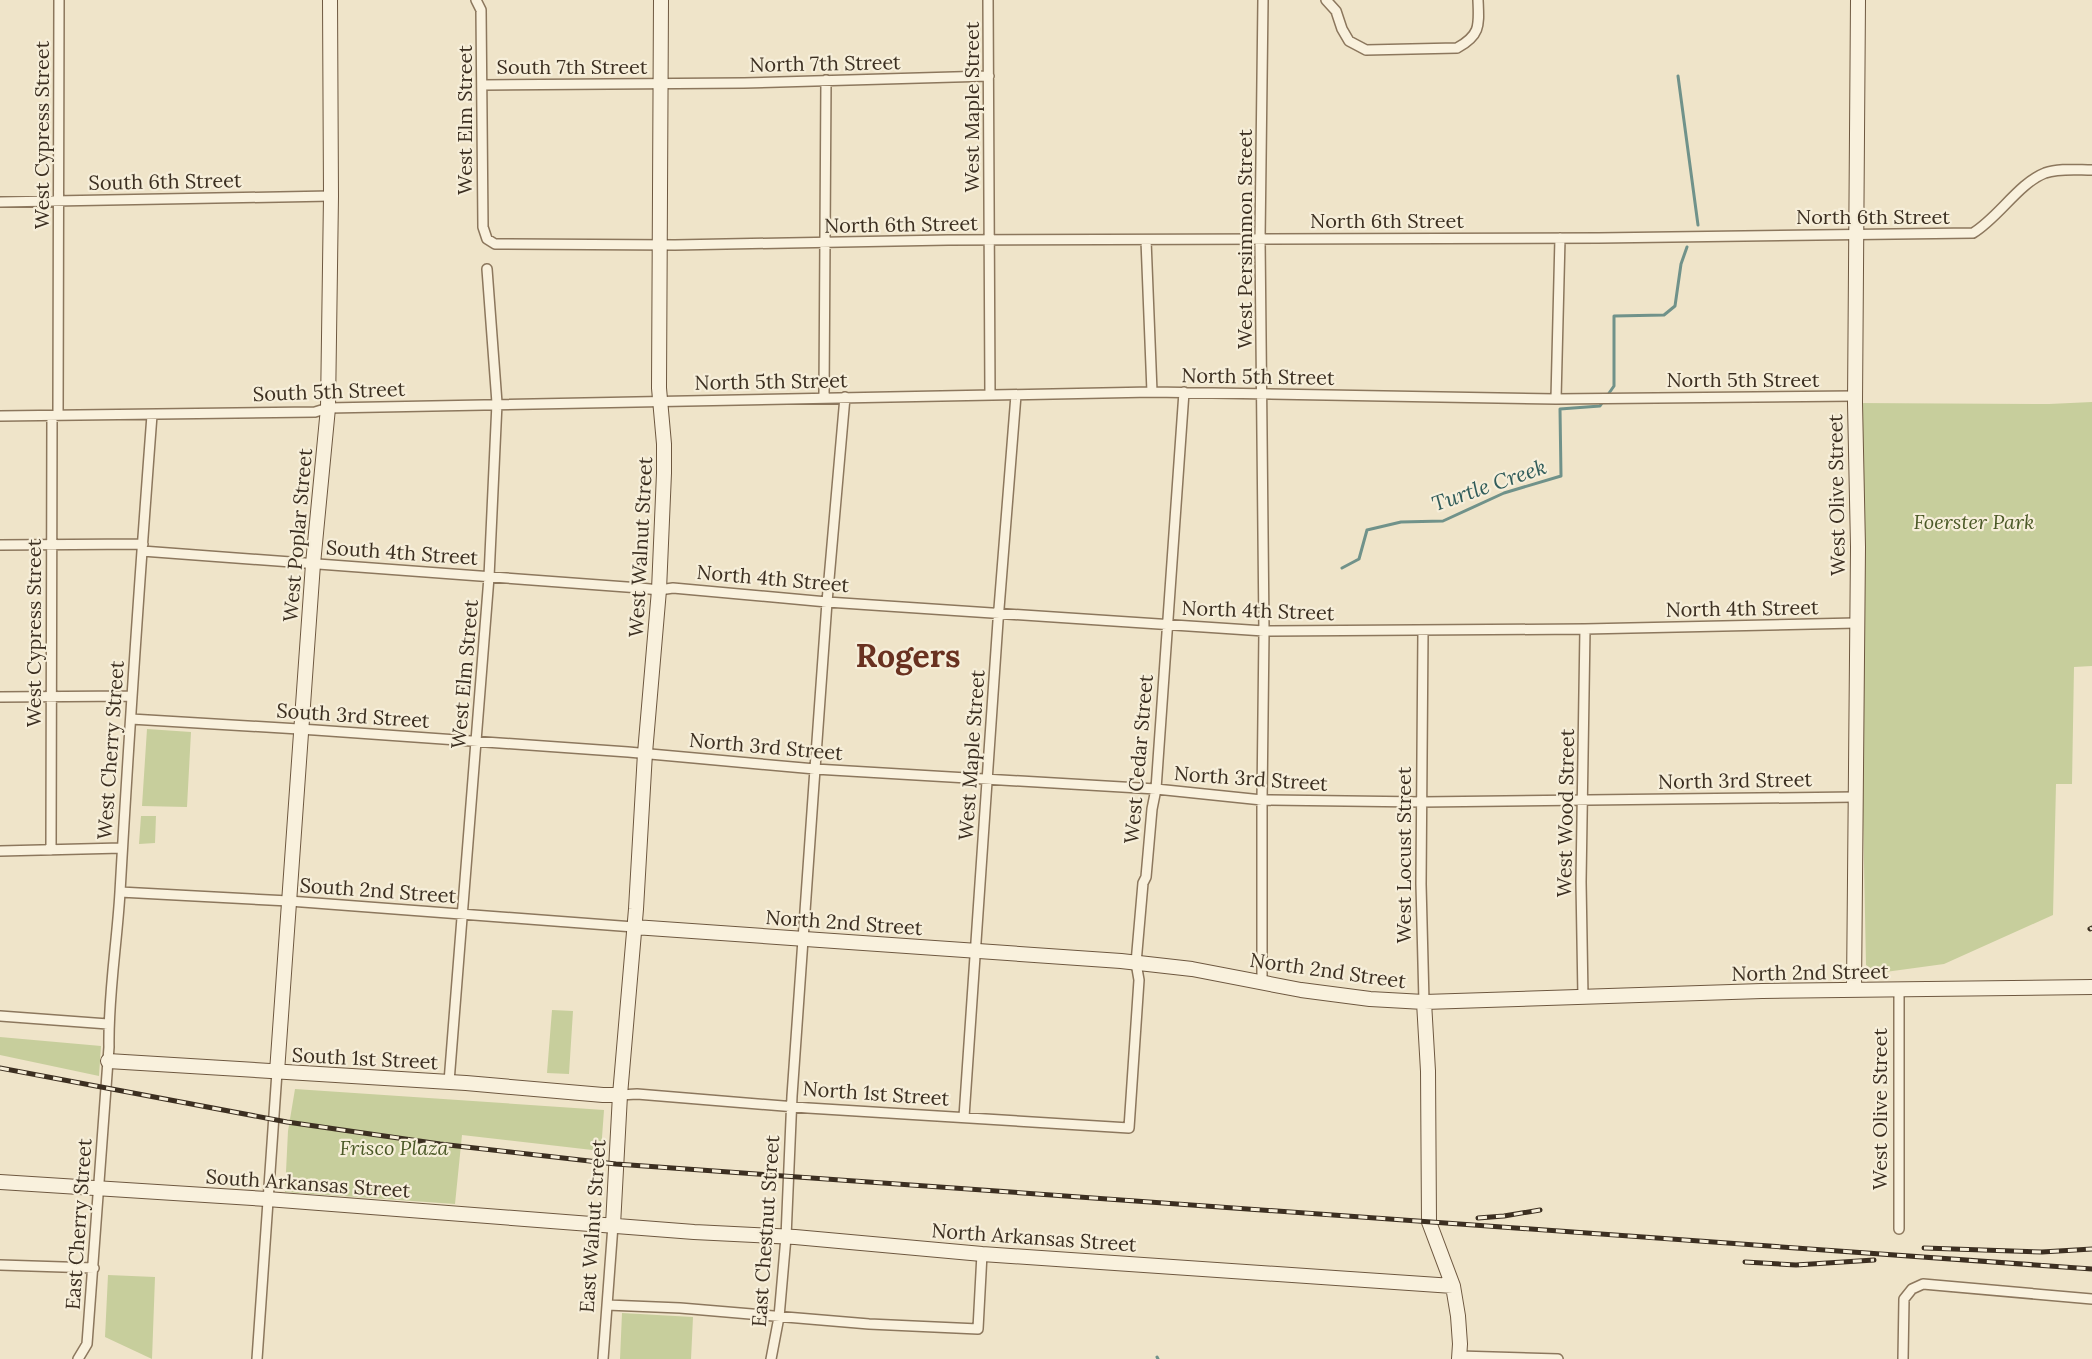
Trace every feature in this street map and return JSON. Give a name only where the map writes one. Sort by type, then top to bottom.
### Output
[{"type":"main road","name":"West Poplar Street","points":[[277,1072],[313,564],[328,408],[331,196],[330,0]]},
{"type":"main road","name":"West Walnut Street","points":[[620,1095],[659,590],[664,473],[660,402],[661,0]]},
{"type":"main road","name":"West Olive Street","points":[[1854,990],[1858,547],[1855,396],[1858,0]]},
{"type":"main road","name":"North 2nd Street","points":[[634,927],[1136,963],[1192,969],[1301,990],[1370,999],[1424,1002],[1854,990],[2092,987]]},
{"type":"main road","name":"West Locust Street","points":[[1424,1002],[1428,1071],[1429,1222],[1452,1286],[1458,1317],[1459,1358]]},
{"type":"main road","name":"South 1st Street","points":[[108,1061],[620,1095]]},
{"type":"main road","name":"East Walnut Street","points":[[613,1225],[620,1095]]},
{"type":"main road","name":"South Arkansas Street","points":[[0,1182],[613,1225]]},
{"type":"main road","name":"North Arkansas Street","points":[[613,1225],[982,1254],[1452,1286]]},
{"type":"street","name":"West Cypress Street","points":[[51,850],[52,543],[59,202],[59,0]]},
{"type":"street","name":"West Elm Street","points":[[476,0],[481,10],[483,227],[487,239],[495,244],[659,244]]},
{"type":"street","name":"West Maple Street","points":[[988,0],[990,395]]},
{"type":"street","name":"West Persimmon Street","points":[[1262,982],[1264,631],[1260,239],[1263,0]]},
{"type":"street","points":[[1326,0],[1336,11],[1349,41],[1366,50],[1457,48],[1470,41],[1479,24],[1478,0]]},
{"type":"street","name":"North 7th Street","points":[[661,84],[989,76]]},
{"type":"street","points":[[824,397],[826,80]]},
{"type":"street","name":"South 7th Street","points":[[483,85],[661,84]]},
{"type":"street","name":"North 6th Street","points":[[659,244],[1973,233],[1987,224],[2024,187],[2045,174],[2092,170]]},
{"type":"street","name":"South 6th Street","points":[[0,202],[331,196]]},
{"type":"street","points":[[1556,399],[1560,238]]},
{"type":"street","points":[[1146,240],[1152,392]]},
{"type":"street","name":"West Elm Street","points":[[449,1082],[489,577],[497,403],[487,269]]},
{"type":"street","name":"North 5th Street","points":[[660,402],[1152,392],[1556,399],[1855,396]]},
{"type":"street","name":"West Cedar Street","points":[[1130,1128],[1139,980],[1136,963],[1143,883],[1146,877],[1156,789],[1184,392]]},
{"type":"street","name":"West Maple Street","points":[[964,1117],[1016,394]]},
{"type":"street","name":"East Chestnut Street","points":[[771,1359],[779,1317],[786,1237],[792,1106],[815,769],[845,397]]},
{"type":"street","name":"South 5th Street","points":[[0,416],[315,412],[328,408],[497,403],[660,402]]},
{"type":"street","name":"West Cherry Street","points":[[105,1089],[152,414]]},
{"type":"street","name":"South 4th Street","points":[[0,545],[52,543],[142,548],[313,564],[659,590]]},
{"type":"street","name":"North 4th Street","points":[[659,590],[673,588],[827,602],[1264,631],[1586,629],[1856,623]]},
{"type":"street","name":"West Wood Street","points":[[1582,997],[1582,799],[1586,629]]},
{"type":"street","name":"West Locust Street","points":[[1423,631],[1421,884],[1424,1002]]},
{"type":"street","points":[[0,697],[131,696]]},
{"type":"street","name":"South 3rd Street","points":[[131,719],[645,753]]},
{"type":"street","name":"North 3rd Street","points":[[645,753],[815,769],[1156,789],[1262,800],[1422,802],[1855,797]]},
{"type":"street","points":[[0,851],[122,848]]},
{"type":"street","name":"South 2nd Street","points":[[120,892],[289,901],[634,927]]},
{"type":"street","name":"West Olive Street","points":[[1899,990],[1899,1228]]},
{"type":"street","points":[[0,1016],[108,1024]]},
{"type":"street","points":[[257,1359],[277,1072]]},
{"type":"street","name":"East Cherry Street","points":[[78,1359],[87,1344],[105,1089]]},
{"type":"street","name":"North 1st Street","points":[[620,1095],[638,1094],[1130,1128]]},
{"type":"street","name":"East Walnut Street","points":[[603,1359],[613,1225]]},
{"type":"street","points":[[607,1305],[680,1308],[869,1324],[978,1329],[982,1254]]},
{"type":"street","points":[[0,1265],[94,1268]]},
{"type":"street","points":[[1903,1359],[1904,1299],[1912,1289],[1923,1284],[2092,1299]]},
{"type":"street","points":[[1459,1358],[1558,1359]]},
{"type":"green space","name":"Foerster Park","points":[[2092,402],[2092,666],[2074,667],[2072,784],[2056,784],[2053,915],[1944,964],[1878,973],[1866,965],[1855,403],[2049,404]]},
{"type":"green space","points":[[147,729],[191,732],[187,807],[142,806]]},
{"type":"green space","points":[[141,816],[156,816],[155,843],[139,844]]},
{"type":"green space","points":[[552,1010],[573,1011],[569,1074],[547,1073]]},
{"type":"green space","points":[[0,1037],[101,1046],[99,1076],[0,1055]]},
{"type":"green space","name":"Frisco Plaza","points":[[295,1089],[604,1110],[601,1151],[462,1135],[455,1204],[285,1192],[288,1131]]},
{"type":"green space","points":[[108,1275],[155,1277],[152,1359],[105,1337]]},
{"type":"green space","points":[[622,1313],[693,1317],[691,1359],[620,1359]]},
{"type":"waterway","name":"Turtle Creek","points":[[1678,76],[1698,225]]},
{"type":"waterway","name":"Turtle Creek","points":[[1342,568],[1359,559],[1367,530],[1401,522],[1443,521],[1504,493],[1561,476],[1560,409],[1600,406],[1614,386],[1614,316],[1664,315],[1675,306],[1681,264],[1687,247]]},
{"type":"railway","points":[[0,1068],[287,1122],[440,1144],[616,1164],[2092,1269]]},
{"type":"railway","points":[[1478,1218],[1540,1210]]},
{"type":"railway","points":[[1924,1248],[2042,1252],[2092,1249]]},
{"type":"railway","points":[[1745,1262],[1796,1265],[1874,1260]]},
{"type":"district","name":"Rogers","points":[[908,655]]}]
